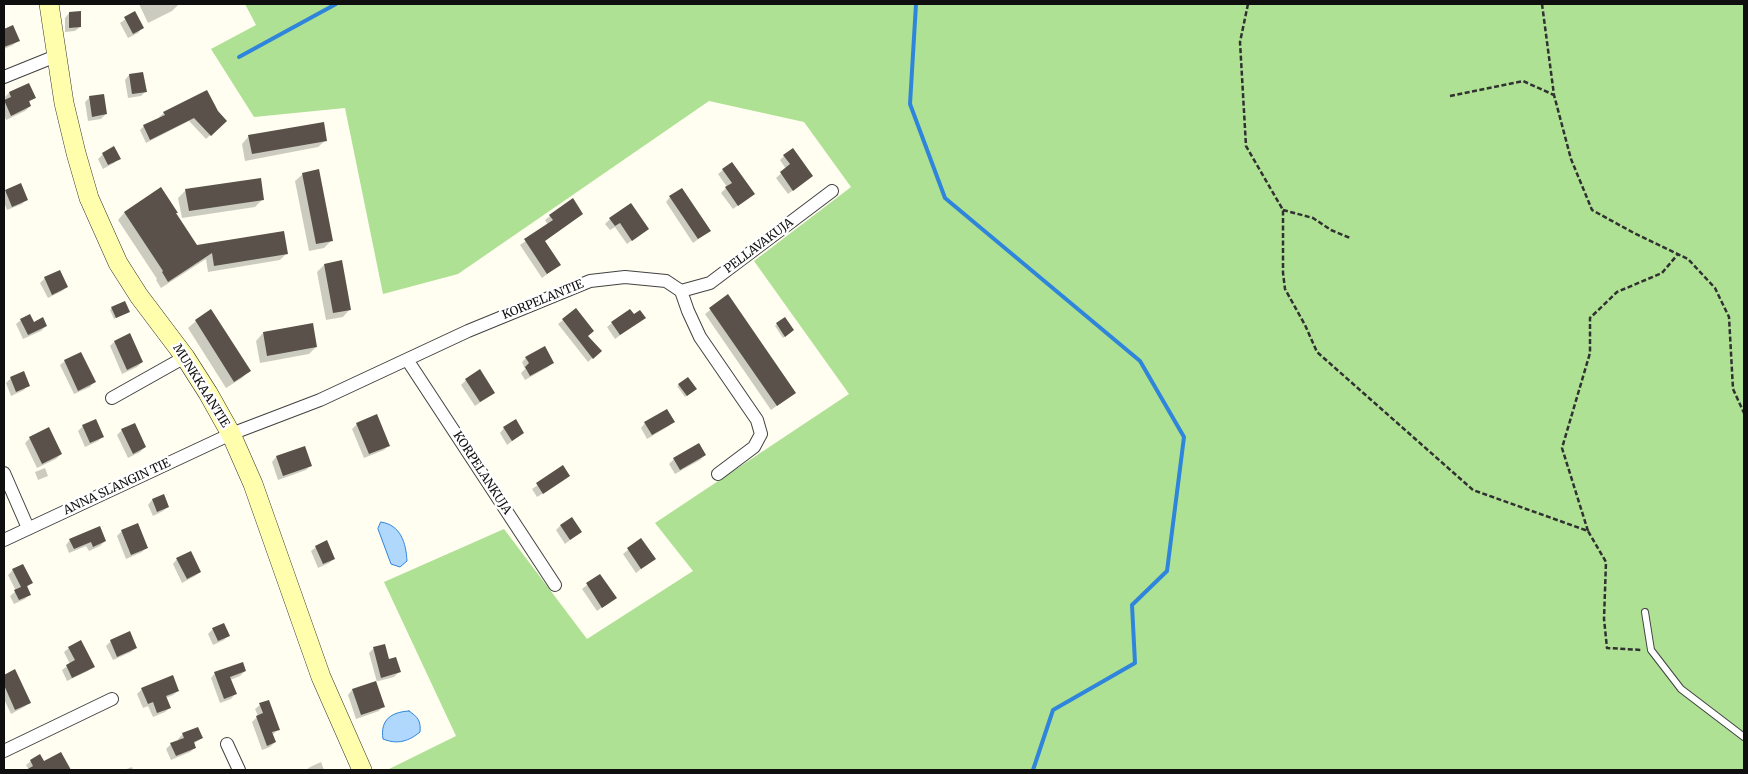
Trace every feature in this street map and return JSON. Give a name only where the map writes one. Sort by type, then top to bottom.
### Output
[{"type":"street","name":"MUNKKAANTIE","points":[[49,4],[64,102],[89,198],[118,263],[185,357],[231,434],[253,484],[321,677],[340,724],[362,770]]},
{"type":"street","points":[[4,77],[56,56]]},
{"type":"street","name":"PELLAVAKUJA","points":[[681,291],[710,283],[832,190]]},
{"type":"street","name":"KORPELANTIE","points":[[231,434],[320,400],[408,361],[468,331],[590,281],[625,277],[666,281],[681,291]]},
{"type":"street","points":[[681,291],[700,337],[757,420],[761,434],[754,447],[718,474]]},
{"type":"street","points":[[112,398],[185,357]]},
{"type":"street","name":"KORPELANKUJA","points":[[408,361],[555,585]]},
{"type":"street","name":"ANNA SLANGIN TIE","points":[[4,540],[231,434]]},
{"type":"street","points":[[4,473],[28,528]]},
{"type":"street","points":[[4,751],[112,699]]},
{"type":"street","points":[[227,744],[239,770]]},
{"type":"lane","points":[[1645,612],[1651,650],[1681,689],[1744,737]]},
{"type":"path","points":[[1248,4],[1240,42],[1246,146],[1283,210],[1283,273],[1286,289],[1306,325],[1317,352],[1474,490],[1588,531]]},
{"type":"path","points":[[1542,4],[1554,95],[1571,159],[1592,210],[1688,259],[1715,288],[1729,317],[1733,388],[1744,412]]},
{"type":"path","points":[[1450,96],[1523,81],[1554,95]]},
{"type":"path","points":[[1283,210],[1313,218],[1330,230],[1350,238]]},
{"type":"path","points":[[1651,650],[1607,648],[1604,619],[1606,562],[1588,531],[1562,448],[1590,353],[1590,318],[1617,292],[1662,273],[1678,254]]},
{"type":"green space","points":[[245,4],[1744,4],[1744,770],[387,770],[456,736],[384,582],[504,529],[587,639],[693,571],[655,523],[849,394],[754,261],[851,187],[804,122],[709,101],[458,274],[383,294],[345,108],[254,117],[211,49],[256,25]]},
{"type":"water","points":[[381,522],[388,524],[398,531],[404,542],[407,561],[400,567],[391,564],[378,529]]},
{"type":"water","points":[[409,711],[418,720],[420,732],[412,738],[398,742],[383,739],[383,727],[388,718],[397,713]]},
{"type":"building","points":[[81,11],[81,27],[69,28],[69,12]]},
{"type":"building","points":[[135,11],[144,28],[133,34],[124,17]]},
{"type":"building","points":[[13,25],[20,41],[4,47],[4,29]]},
{"type":"building","points":[[143,72],[147,92],[132,94],[129,74]]},
{"type":"building","points":[[29,83],[36,98],[29,101],[31,106],[11,116],[4,100],[11,97],[9,92]]},
{"type":"building","points":[[207,90],[218,111],[227,121],[211,136],[194,118],[150,140],[143,125],[165,115],[163,112]]},
{"type":"building","points":[[104,94],[107,114],[92,117],[89,96]]},
{"type":"building","points":[[324,122],[327,141],[252,154],[248,135]]},
{"type":"building","points":[[114,146],[121,159],[108,165],[102,153]]},
{"type":"building","points":[[793,148],[813,176],[793,191],[780,172],[790,164],[783,155]]},
{"type":"building","points":[[732,162],[755,194],[738,206],[725,187],[732,183],[722,169]]},
{"type":"building","points":[[319,169],[333,241],[316,244],[302,173]]},
{"type":"building","points":[[261,178],[264,200],[189,211],[185,189]]},
{"type":"building","points":[[21,183],[28,200],[12,207],[5,190]]},
{"type":"building","points":[[161,187],[197,245],[284,231],[288,254],[214,266],[212,253],[168,282],[163,271],[124,212]]},
{"type":"building","points":[[682,188],[711,231],[698,239],[669,196]]},
{"type":"building","points":[[573,198],[583,214],[545,241],[561,265],[547,274],[524,239],[553,220],[549,215]]},
{"type":"building","points":[[631,203],[649,229],[632,241],[620,223],[615,226],[609,218]]},
{"type":"building","points":[[342,260],[351,310],[333,313],[324,264]]},
{"type":"building","points":[[60,270],[68,287],[52,295],[44,277]]},
{"type":"building","points":[[728,294],[796,393],[777,406],[709,308]]},
{"type":"building","points":[[125,301],[130,312],[116,318],[111,307]]},
{"type":"building","points":[[576,308],[594,331],[588,336],[602,351],[593,359],[562,319]]},
{"type":"building","points":[[211,309],[251,371],[234,382],[195,320]]},
{"type":"building","points":[[630,309],[634,314],[640,310],[646,318],[620,335],[611,322]]},
{"type":"building","points":[[30,314],[34,322],[43,317],[47,326],[28,335],[20,319]]},
{"type":"building","points":[[785,317],[794,330],[785,337],[776,323]]},
{"type":"building","points":[[313,323],[317,347],[267,356],[263,332]]},
{"type":"building","points":[[130,333],[143,362],[127,370],[114,341]]},
{"type":"building","points":[[545,346],[554,363],[530,376],[525,367],[529,363],[525,357]]},
{"type":"building","points":[[81,352],[96,382],[78,391],[64,360]]},
{"type":"building","points":[[480,369],[495,393],[480,402],[465,379]]},
{"type":"building","points":[[24,371],[30,386],[16,392],[10,377]]},
{"type":"building","points":[[688,377],[697,389],[687,396],[678,384]]},
{"type":"building","points":[[667,409],[675,422],[652,435],[644,422]]},
{"type":"building","points":[[377,414],[390,446],[369,454],[356,423]]},
{"type":"building","points":[[96,419],[104,437],[90,443],[82,425]]},
{"type":"building","points":[[516,419],[524,433],[512,441],[503,427]]},
{"type":"building","points":[[135,423],[146,447],[133,454],[121,429]]},
{"type":"building","points":[[49,427],[62,454],[42,464],[29,437]]},
{"type":"building","points":[[699,443],[706,455],[680,470],[673,458]]},
{"type":"building","points":[[305,446],[312,466],[283,476],[276,456]]},
{"type":"building","points":[[563,465],[570,476],[543,494],[536,483]]},
{"type":"building","points":[[164,494],[169,507],[157,512],[152,499]]},
{"type":"building","points":[[572,517],[582,532],[570,540],[560,525]]},
{"type":"building","points":[[138,523],[148,548],[131,555],[121,530]]},
{"type":"building","points":[[100,526],[106,541],[93,547],[91,542],[74,549],[69,539]]},
{"type":"building","points":[[641,538],[656,559],[641,569],[627,548]]},
{"type":"building","points":[[327,540],[335,559],[323,564],[315,546]]},
{"type":"building","points":[[191,551],[201,572],[187,579],[176,558]]},
{"type":"building","points":[[23,564],[33,583],[27,586],[31,595],[19,600],[14,590],[21,587],[12,569]]},
{"type":"building","points":[[600,574],[617,598],[602,608],[586,583]]},
{"type":"building","points":[[224,623],[230,636],[218,641],[212,628]]},
{"type":"building","points":[[130,631],[137,648],[117,657],[110,640]]},
{"type":"building","points":[[81,640],[95,667],[72,678],[66,665],[75,660],[68,647]]},
{"type":"building","points":[[385,644],[389,659],[396,657],[401,672],[381,678],[373,647]]},
{"type":"building","points":[[243,662],[246,671],[230,677],[237,694],[224,699],[214,672]]},
{"type":"building","points":[[15,669],[31,703],[15,710],[4,685],[4,675]]},
{"type":"building","points":[[173,675],[179,691],[166,696],[171,708],[157,713],[153,702],[148,704],[141,688]]},
{"type":"building","points":[[376,681],[385,707],[361,715],[352,689]]},
{"type":"building","points":[[269,700],[280,730],[272,732],[276,742],[267,746],[256,716],[263,713],[259,703]]},
{"type":"building","points":[[198,727],[203,738],[194,742],[196,748],[176,756],[170,743],[184,738],[182,733]]},
{"type":"building","points":[[61,752],[71,770],[26,770],[33,766],[30,760],[40,754],[44,761]]},
{"type":"waterway","points":[[239,57],[336,4]]},
{"type":"waterway","points":[[916,4],[910,104],[945,198],[1140,361],[1184,437],[1167,571],[1132,605],[1135,663],[1053,710],[1033,770]]}]
